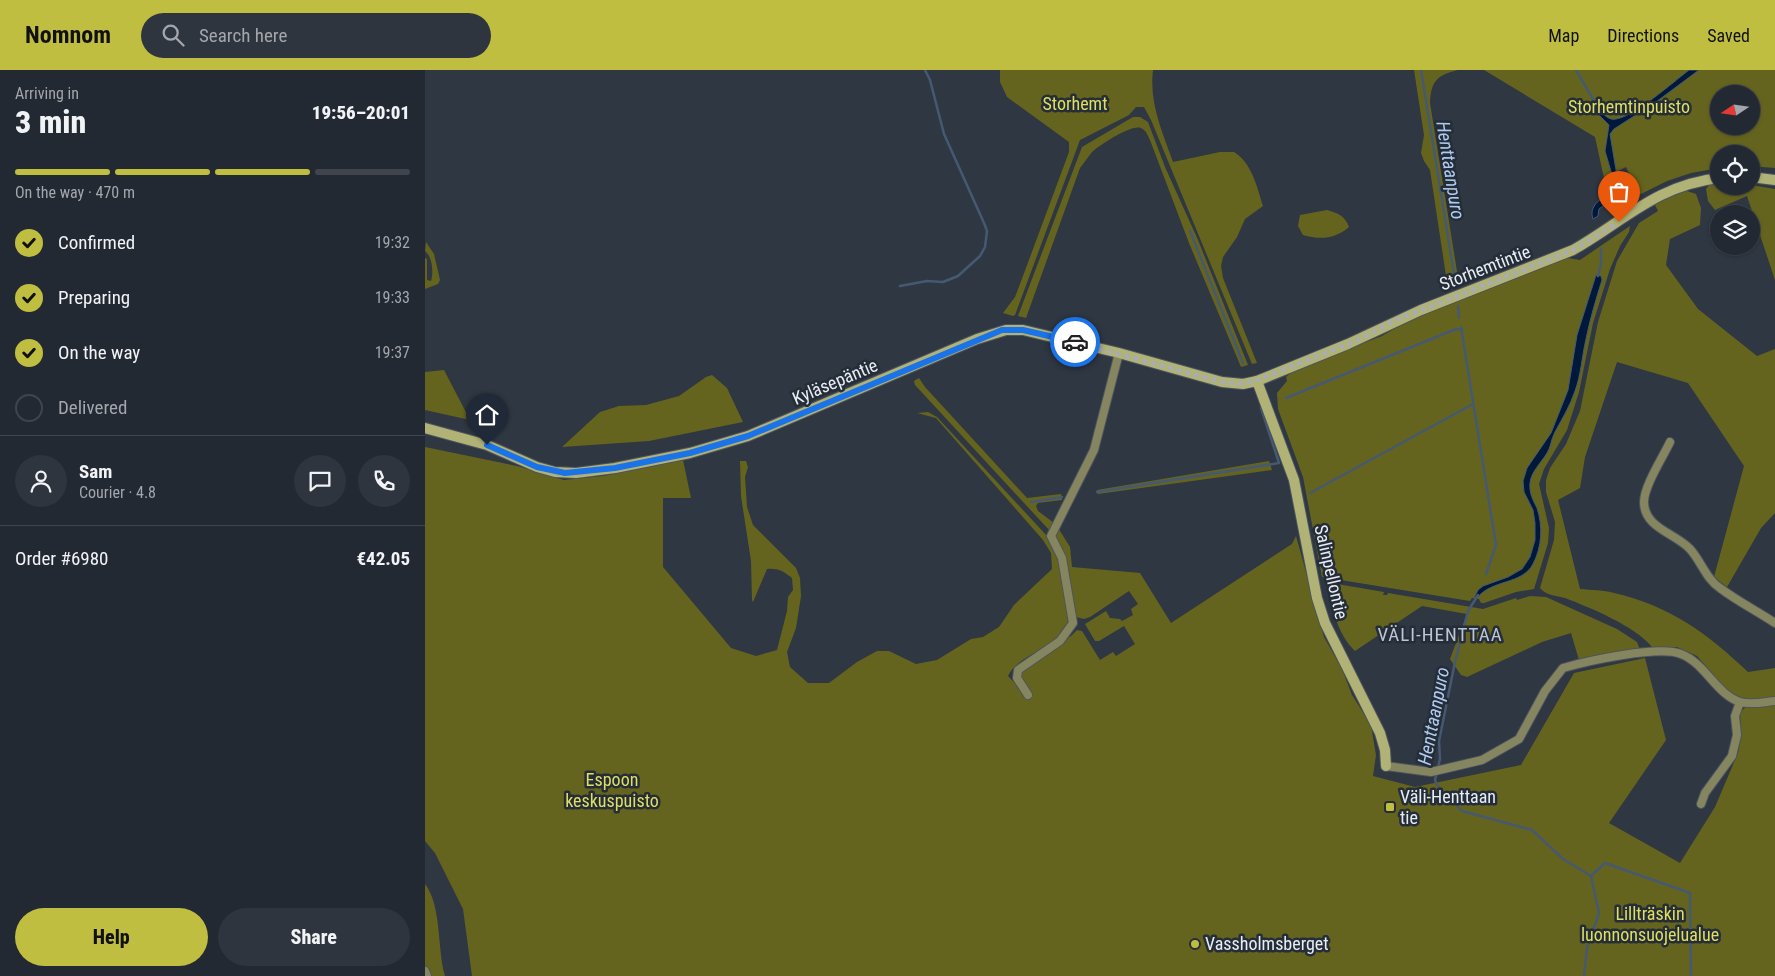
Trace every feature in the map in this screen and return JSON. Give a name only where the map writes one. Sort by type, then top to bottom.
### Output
[{"type":"main road","points":[[1760,178],[1775,180]]},
{"type":"main road","name":"Storhemtintie","points":[[1257,380],[1369,335],[1413,313],[1573,250],[1648,202],[1674,188],[1710,180]]},
{"type":"main road","name":"Kyläsepäntie","points":[[425,428],[487,445],[537,467],[555,472],[576,473],[615,468],[690,453],[734,441],[977,339],[1006,330],[1023,330],[1119,353],[1222,382],[1243,384],[1257,380]]},
{"type":"main road","name":"Salinpellontie","points":[[1257,380],[1294,480],[1322,616],[1381,733],[1386,766]]},
{"type":"street","points":[[1028,695],[1017,678],[1018,670],[1060,641],[1073,623],[1062,558],[1051,536],[1094,450],[1119,353]]},
{"type":"street","points":[[1670,442],[1645,494],[1645,507],[1649,517],[1657,526],[1690,549],[1719,588],[1775,622]]},
{"type":"street","points":[[1386,766],[1431,772],[1482,760],[1519,739],[1545,691],[1563,668],[1582,663],[1645,653],[1679,653],[1693,660],[1727,694],[1740,702],[1775,700]]},
{"type":"street","points":[[1701,804],[1705,793],[1732,756],[1737,735],[1735,716],[1740,702]]},
{"type":"street","points":[[425,971],[427,976]]},
{"type":"green space","name":"Storhemt","points":[[1000,70],[1153,70],[1152,82],[1155,105],[1173,162],[1220,152],[1234,152],[1245,162],[1256,183],[1263,206],[1245,219],[1237,237],[1223,257],[1221,266],[1223,278],[1257,363],[1252,364],[1144,107],[1136,107],[1129,115],[1080,140],[1015,315],[1003,313],[1015,297],[1069,152],[1069,142],[1007,97],[1000,82]]},
{"type":"green space","points":[[1414,70],[1458,70],[1445,74],[1437,80],[1432,89],[1430,103],[1459,284],[1448,289],[1430,170],[1421,153],[1424,135]]},
{"type":"green space","name":"Storhemtinpuisto","points":[[1484,70],[1775,70],[1775,168],[1760,167],[1760,145],[1710,145],[1710,170],[1691,173],[1667,181],[1639,195],[1626,167],[1604,178],[1595,137]]},
{"type":"green space","points":[[1133,117],[1140,117],[1148,122],[1248,365],[1241,367],[1189,243],[1150,140],[1146,132],[1141,128],[1130,129],[1108,140],[1092,152],[1080,168],[1026,318],[1018,316],[1082,147]]},
{"type":"green space","points":[[1710,184],[1710,195],[1760,195],[1760,186],[1775,189],[1775,280],[1760,235],[1760,205],[1750,205],[1747,196],[1726,205],[1711,205],[1708,201],[1706,189]]},
{"type":"green space","points":[[1684,190],[1696,194],[1701,208],[1700,225],[1670,239],[1666,265],[1698,309],[1757,356],[1775,349],[1775,513],[1761,528],[1727,587],[1714,577],[1744,466],[1688,383],[1617,362],[1585,457],[1580,488],[1558,500],[1580,589],[1614,593],[1653,605],[1670,613],[1718,645],[1748,672],[1775,668],[1775,697],[1753,700],[1738,698],[1723,686],[1697,656],[1677,647],[1652,647],[1635,632],[1612,618],[1565,598],[1548,594],[1540,588],[1554,540],[1555,522],[1546,492],[1546,480],[1550,468],[1566,444],[1580,411],[1598,322],[1617,261],[1639,223],[1658,211],[1654,203]]},
{"type":"green space","points":[[1327,210],[1341,216],[1349,227],[1333,236],[1315,238],[1303,235],[1298,226],[1300,215]]},
{"type":"green space","points":[[1630,226],[1629,232],[1620,246],[1610,269],[1593,323],[1579,392],[1567,430],[1544,469],[1539,484],[1549,528],[1548,543],[1534,589],[1516,592],[1481,603],[1479,599],[1472,598],[1470,601],[1322,577],[1303,477],[1278,409],[1277,393],[1287,381],[1286,377],[1294,370],[1382,336],[1408,321],[1568,258],[1580,260]]},
{"type":"green space","points":[[426,242],[434,254],[440,280],[438,284],[425,289],[425,258],[427,259],[427,280],[431,281],[432,273],[431,260],[425,251]]},
{"type":"green space","points":[[444,370],[470,420],[425,410],[425,372]]},
{"type":"green space","points":[[712,375],[727,388],[743,422],[649,441],[562,447],[600,412],[619,406],[646,405],[679,396],[706,377]]},
{"type":"green space","points":[[919,378],[925,387],[1027,498],[1061,494],[1062,500],[1038,503],[1036,506],[1038,511],[1054,523],[1050,531],[915,385],[914,381]]},
{"type":"green space","name":"Espoon keskuspuisto","points":[[928,412],[937,417],[1047,536],[1057,552],[1070,616],[1066,627],[1052,643],[1022,660],[1008,676],[1030,699],[1032,697],[1018,677],[1025,665],[1071,636],[1077,630],[1082,631],[1100,660],[1113,652],[1116,656],[1135,644],[1124,626],[1099,641],[1095,641],[1085,624],[1106,611],[1110,618],[1122,621],[1133,615],[1131,609],[1138,604],[1129,591],[1090,617],[1084,619],[1076,617],[1053,535],[1057,526],[1070,547],[1072,567],[1140,573],[1171,623],[1292,544],[1296,536],[1324,637],[1342,669],[1352,695],[1371,725],[1376,755],[1373,776],[1415,787],[1521,765],[1574,673],[1645,658],[1666,740],[1609,823],[1680,863],[1715,807],[1738,753],[1741,737],[1740,712],[1746,707],[1775,705],[1775,976],[472,976],[463,909],[435,853],[425,841],[425,447],[517,466],[564,480],[603,476],[683,460],[691,498],[663,498],[663,567],[731,648],[756,656],[777,650],[787,611],[788,597],[793,590],[792,578],[780,570],[767,569],[753,602],[752,600],[751,561],[741,496],[740,461],[746,461],[748,467],[745,477],[747,507],[753,525],[796,568],[800,578],[801,596],[796,628],[787,652],[790,667],[808,683],[829,683],[857,662],[877,651],[889,651],[916,664],[937,660],[971,639],[983,637],[999,627],[1014,605],[1052,569],[1051,553],[1043,540],[936,418],[917,413]]},
{"type":"green space","points":[[1269,461],[1272,470],[1098,494],[1097,490]]},
{"type":"green space","points":[[1331,583],[1384,592],[1383,595],[1388,593],[1483,609],[1516,598],[1517,600],[1530,596],[1546,597],[1617,629],[1637,642],[1640,650],[1579,660],[1571,633],[1542,642],[1467,677],[1461,675],[1450,659],[1467,614],[1422,606],[1355,651],[1349,645],[1336,621],[1326,585]]},
{"type":"green space","points":[[425,884],[430,893],[437,916],[445,976],[425,976]]},
{"type":"water","points":[[1689,70],[1699,70],[1656,102],[1614,129],[1610,134],[1619,188],[1615,197],[1599,209],[1598,216],[1593,219],[1593,208],[1615,185],[1605,151],[1609,125],[1597,113],[1599,111],[1613,119],[1624,117],[1653,98]]},
{"type":"water","points":[[1596,275],[1601,276],[1602,280],[1589,324],[1577,385],[1548,451],[1534,471],[1531,479],[1531,493],[1539,515],[1541,529],[1540,544],[1536,557],[1528,571],[1522,576],[1491,588],[1477,598],[1474,598],[1478,590],[1483,586],[1508,577],[1522,569],[1530,557],[1535,540],[1535,523],[1533,510],[1524,492],[1523,481],[1527,468],[1551,433],[1568,390],[1577,335]]},
{"type":"waterway","points":[[900,286],[927,281],[943,282],[958,276],[980,256],[985,247],[987,231],[944,134],[930,80],[925,70]]},
{"type":"waterway","name":"Henttaanpuro","points":[[1421,70],[1454,274]]},
{"type":"waterway","name":"Henttaanpuro","points":[[1576,70],[1600,111]]},
{"type":"waterway","points":[[1190,231],[1243,363]]},
{"type":"waterway","points":[[1598,276],[1601,264],[1601,249]]},
{"type":"waterway","name":"Henttaanpuro","points":[[1458,306],[1459,318]]},
{"type":"waterway","name":"Henttaanpuro","points":[[1461,327],[1496,545],[1486,574]]},
{"type":"waterway","points":[[1286,398],[1456,329],[1462,330]]},
{"type":"waterway","points":[[1310,493],[1473,404]]},
{"type":"waterway","points":[[1097,492],[1279,463],[1261,408]]},
{"type":"waterway","points":[[1031,502],[1062,497]]},
{"type":"waterway","name":"Henttaanpuro","points":[[1478,595],[1468,611],[1455,662],[1439,741],[1440,759],[1435,780],[1437,785],[1462,811],[1532,830],[1563,859],[1591,876],[1599,913],[1587,948],[1584,976]]},
{"type":"waterway","points":[[1591,876],[1605,863],[1690,893],[1691,976]]},
{"type":"way so far","points":[[1075,342],[1222,382],[1248,383],[1369,335],[1396,320],[1573,250],[1619,222]]},
{"type":"place","name":"Väli-Henttaan tie","points":[[1390,807]]},
{"type":"place","name":"Vassholmsberget","points":[[1195,944]]},
{"type":"district","name":"VÄLI-HENTTAA","points":[[1440,634]]},
{"type":"route","points":[[487,445],[537,467],[555,472],[576,473],[615,468],[690,453],[734,441],[1002,330],[1011,329],[1037,332],[1075,342]]},
{"type":"park label","name":"Lillträskin luonnonsuojelualue","points":[[1650,924]]}]
